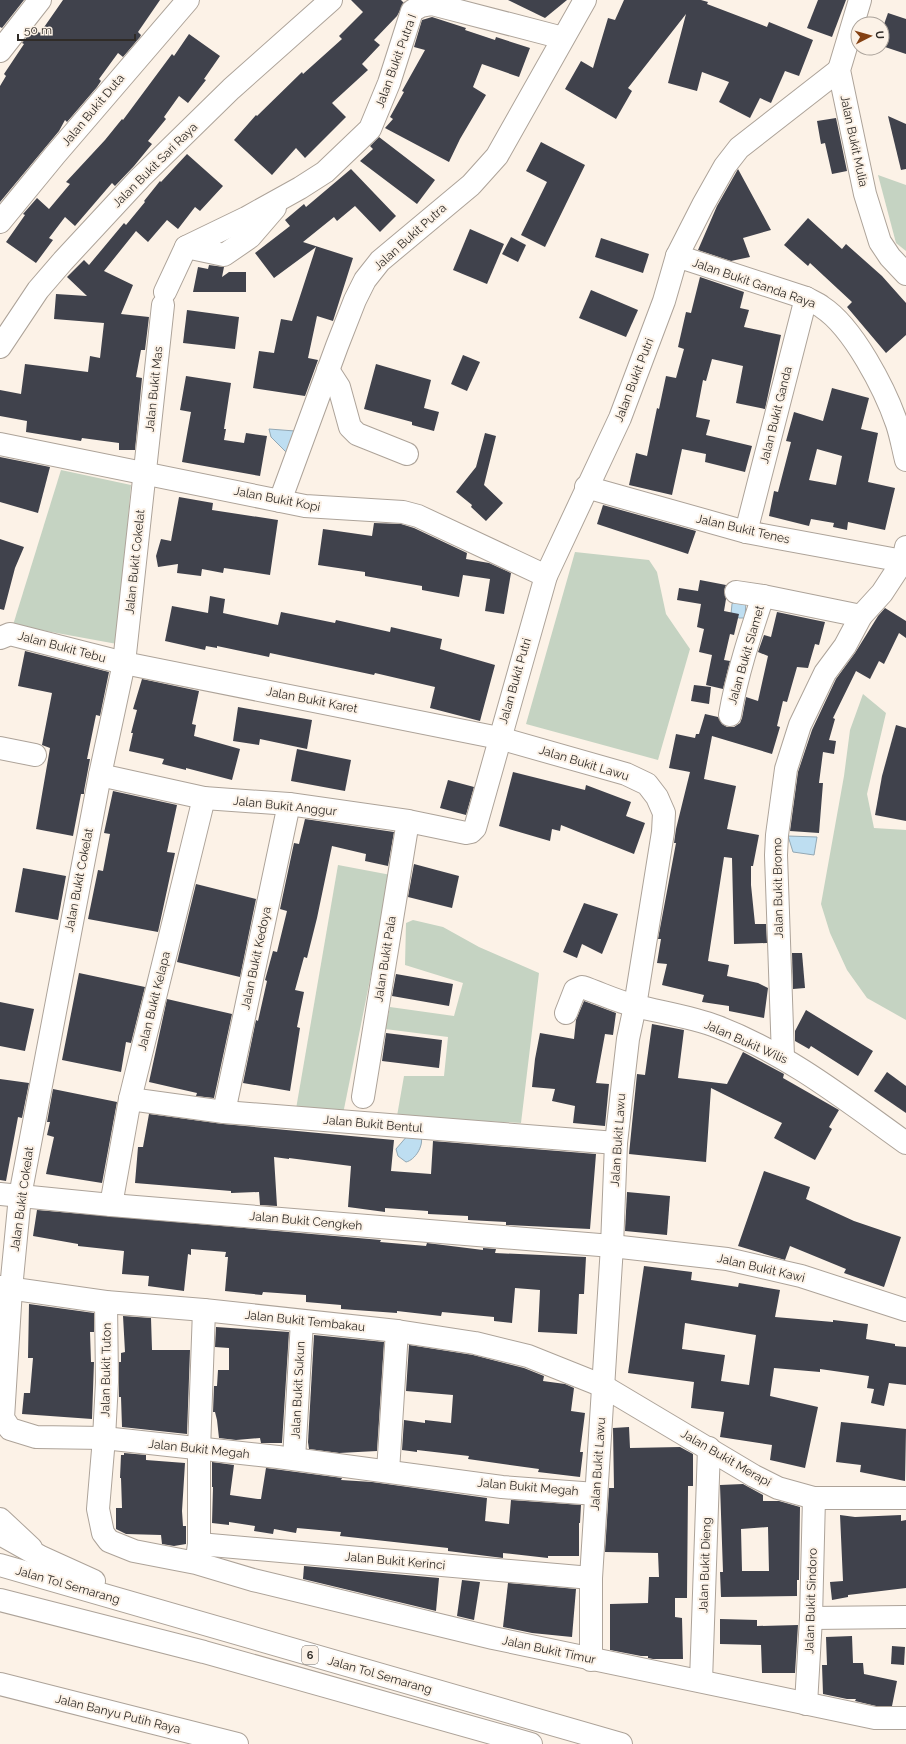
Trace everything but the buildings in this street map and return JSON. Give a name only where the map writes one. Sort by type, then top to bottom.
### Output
[{"type":"main road","points":[[0,50],[40,0]]},
{"type":"main road","name":"Jalan Bukit Duta","points":[[0,222],[64,144],[188,0]]},
{"type":"main road","name":"Jalan Bukit Sari Raya","points":[[0,347],[38,290],[140,178],[231,89],[331,0]]},
{"type":"main road","name":"Jalan Bukit Putra","points":[[280,501],[355,300],[366,280],[380,262],[471,185],[497,156],[585,0]]},
{"type":"main road","name":"Jalan Bukit Mulia","points":[[860,0],[839,70],[865,194],[880,242],[890,257],[906,274]]},
{"type":"main road","name":"Jalan Bukit Putra I","points":[[164,299],[186,247],[246,218],[325,172],[370,129],[389,83],[412,10],[421,6],[432,4],[563,38]]},
{"type":"main road","name":"Jalan Bukit Putri","points":[[471,832],[475,828],[499,738],[546,576],[586,487],[620,418],[664,301],[678,256],[703,205],[725,166],[740,148],[839,70]]},
{"type":"main road","name":"Jalan Bukit Ganda Raya","points":[[678,256],[806,298],[823,307],[840,323],[862,353],[878,381],[897,424],[906,460]]},
{"type":"main road","name":"Jalan Bukit Ganda","points":[[746,532],[806,298]]},
{"type":"main road","name":"Jalan Bukit Mas","points":[[145,472],[164,299]]},
{"type":"main road","points":[[328,370],[339,387],[350,427],[357,434],[407,454]]},
{"type":"main road","name":"Jalan Bukit Kopi","points":[[0,444],[145,472],[280,501],[324,508],[403,512],[425,520],[546,576]]},
{"type":"main road","name":"Jalan Bukit Cokelat","points":[[5,1288],[10,1195],[124,663],[145,472]]},
{"type":"main road","name":"Jalan Bukit Tenes","points":[[586,487],[746,532],[904,554]]},
{"type":"main road","name":"Jalan Bukit Bromo","points":[[783,1057],[776,855],[777,835],[786,769],[800,725],[825,673],[845,646],[861,616],[882,593],[904,554]]},
{"type":"main road","name":"Jalan Bukit Slamet","points":[[736,592],[861,616]]},
{"type":"main road","name":"Jalan Bukit Slamet","points":[[730,715],[733,694],[744,654],[763,596]]},
{"type":"main road","name":"Jalan Bukit Tebu","points":[[0,638],[10,634],[124,663]]},
{"type":"main road","name":"Jalan Bukit Karet","points":[[124,663],[499,738]]},
{"type":"main road","name":"Jalan Bukit Lawu","points":[[499,738],[626,774],[647,784],[657,797],[664,813],[663,832],[635,1006],[628,1039],[616,1143],[612,1246],[591,1578],[591,1660]]},
{"type":"main road","points":[[0,748],[35,755]]},
{"type":"main road","name":"Jalan Bukit Anggur","points":[[100,775],[204,798],[289,804],[408,821],[466,833],[471,832]]},
{"type":"main road","name":"Jalan Bukit Kelapa","points":[[111,1205],[130,1099],[204,798]]},
{"type":"main road","name":"Jalan Bukit Kedoya","points":[[224,1112],[289,804]]},
{"type":"main road","name":"Jalan Bukit Pala","points":[[362,1097],[408,821]]},
{"type":"main road","name":"Jalan Bukit Wilis","points":[[566,1013],[575,990],[582,987],[635,1006],[679,1015],[718,1027],[783,1057],[831,1088],[906,1143]]},
{"type":"main road","name":"Jalan Bukit Bentul","points":[[130,1099],[224,1112],[616,1143]]},
{"type":"main road","name":"Jalan Bukit Cengkeh","points":[[10,1195],[111,1205],[612,1246]]},
{"type":"main road","name":"Jalan Bukit Kawi","points":[[612,1246],[727,1259],[801,1276],[906,1310]]},
{"type":"main road","name":"Jalan Bukit Tembakau","points":[[5,1288],[106,1302],[204,1310],[397,1331],[475,1343],[528,1356],[603,1386]]},
{"type":"main road","name":"Jalan Bukit Megah","points":[[5,1288],[3,1418],[10,1429],[36,1437],[104,1438],[199,1450],[294,1459],[502,1487],[596,1494]]},
{"type":"main road","name":"Jalan Bukit Tuton","points":[[106,1302],[104,1438],[98,1509],[103,1533],[109,1540],[134,1551],[198,1554]]},
{"type":"main road","points":[[198,1554],[199,1450],[204,1310]]},
{"type":"main road","name":"Jalan Bukit Sukun","points":[[294,1459],[302,1320]]},
{"type":"main road","points":[[388,1471],[397,1331]]},
{"type":"main road","name":"Jalan Bukit Merapi","points":[[603,1386],[778,1488],[814,1498],[906,1498]]},
{"type":"main road","name":"Jalan Bukit Dieng","points":[[701,1681],[709,1448]]},
{"type":"main road","name":"Jalan Bukit Sindoro","points":[[806,1704],[811,1618],[814,1498]]},
{"type":"main road","points":[[0,1519],[41,1557]]},
{"type":"main road","points":[[0,1534],[41,1557],[91,1579],[120,1599]]},
{"type":"main road","name":"Jalan Bukit Kerinci","points":[[198,1554],[591,1578]]},
{"type":"main road","name":"Jalan Bukit Timur","points":[[198,1554],[252,1580],[591,1660],[701,1681],[875,1718],[906,1718]]},
{"type":"main road","name":"Jalan Tol Semarang","points":[[0,1565],[621,1744]]},
{"type":"main road","name":"Jalan Tol Semarang","points":[[0,1600],[204,1652],[531,1744]]},
{"type":"main road","points":[[811,1618],[906,1617]]},
{"type":"main road","name":"Jalan Banyu Putih Raya","points":[[0,1684],[237,1744]]},
{"type":"green space","points":[[878,175],[906,185],[906,251],[896,243]]},
{"type":"green space","points":[[61,470],[131,485],[117,644],[13,625]]},
{"type":"green space","points":[[575,552],[649,560],[657,572],[666,614],[690,649],[658,760],[526,724]]},
{"type":"green space","points":[[863,694],[886,713],[867,794],[874,828],[906,830],[906,1020],[867,998],[847,970],[830,933],[821,904],[844,776],[850,730]]},
{"type":"green space","points":[[338,865],[391,875],[343,1114],[296,1109]]},
{"type":"green space","points":[[413,920],[443,927],[479,947],[539,973],[521,1123],[397,1116],[404,1076],[444,1076],[448,1037],[385,1029],[390,1007],[454,1016],[463,983],[405,965],[406,923]]},
{"type":"water","points":[[269,429],[295,431],[288,454],[271,437]]},
{"type":"water","points":[[737,598],[746,601],[745,618],[739,618],[731,614],[732,604]]},
{"type":"water","points":[[788,836],[817,837],[814,855],[793,852]]},
{"type":"water","points":[[408,1135],[421,1136],[422,1140],[418,1152],[413,1158],[406,1162],[398,1156],[396,1149]]}]
